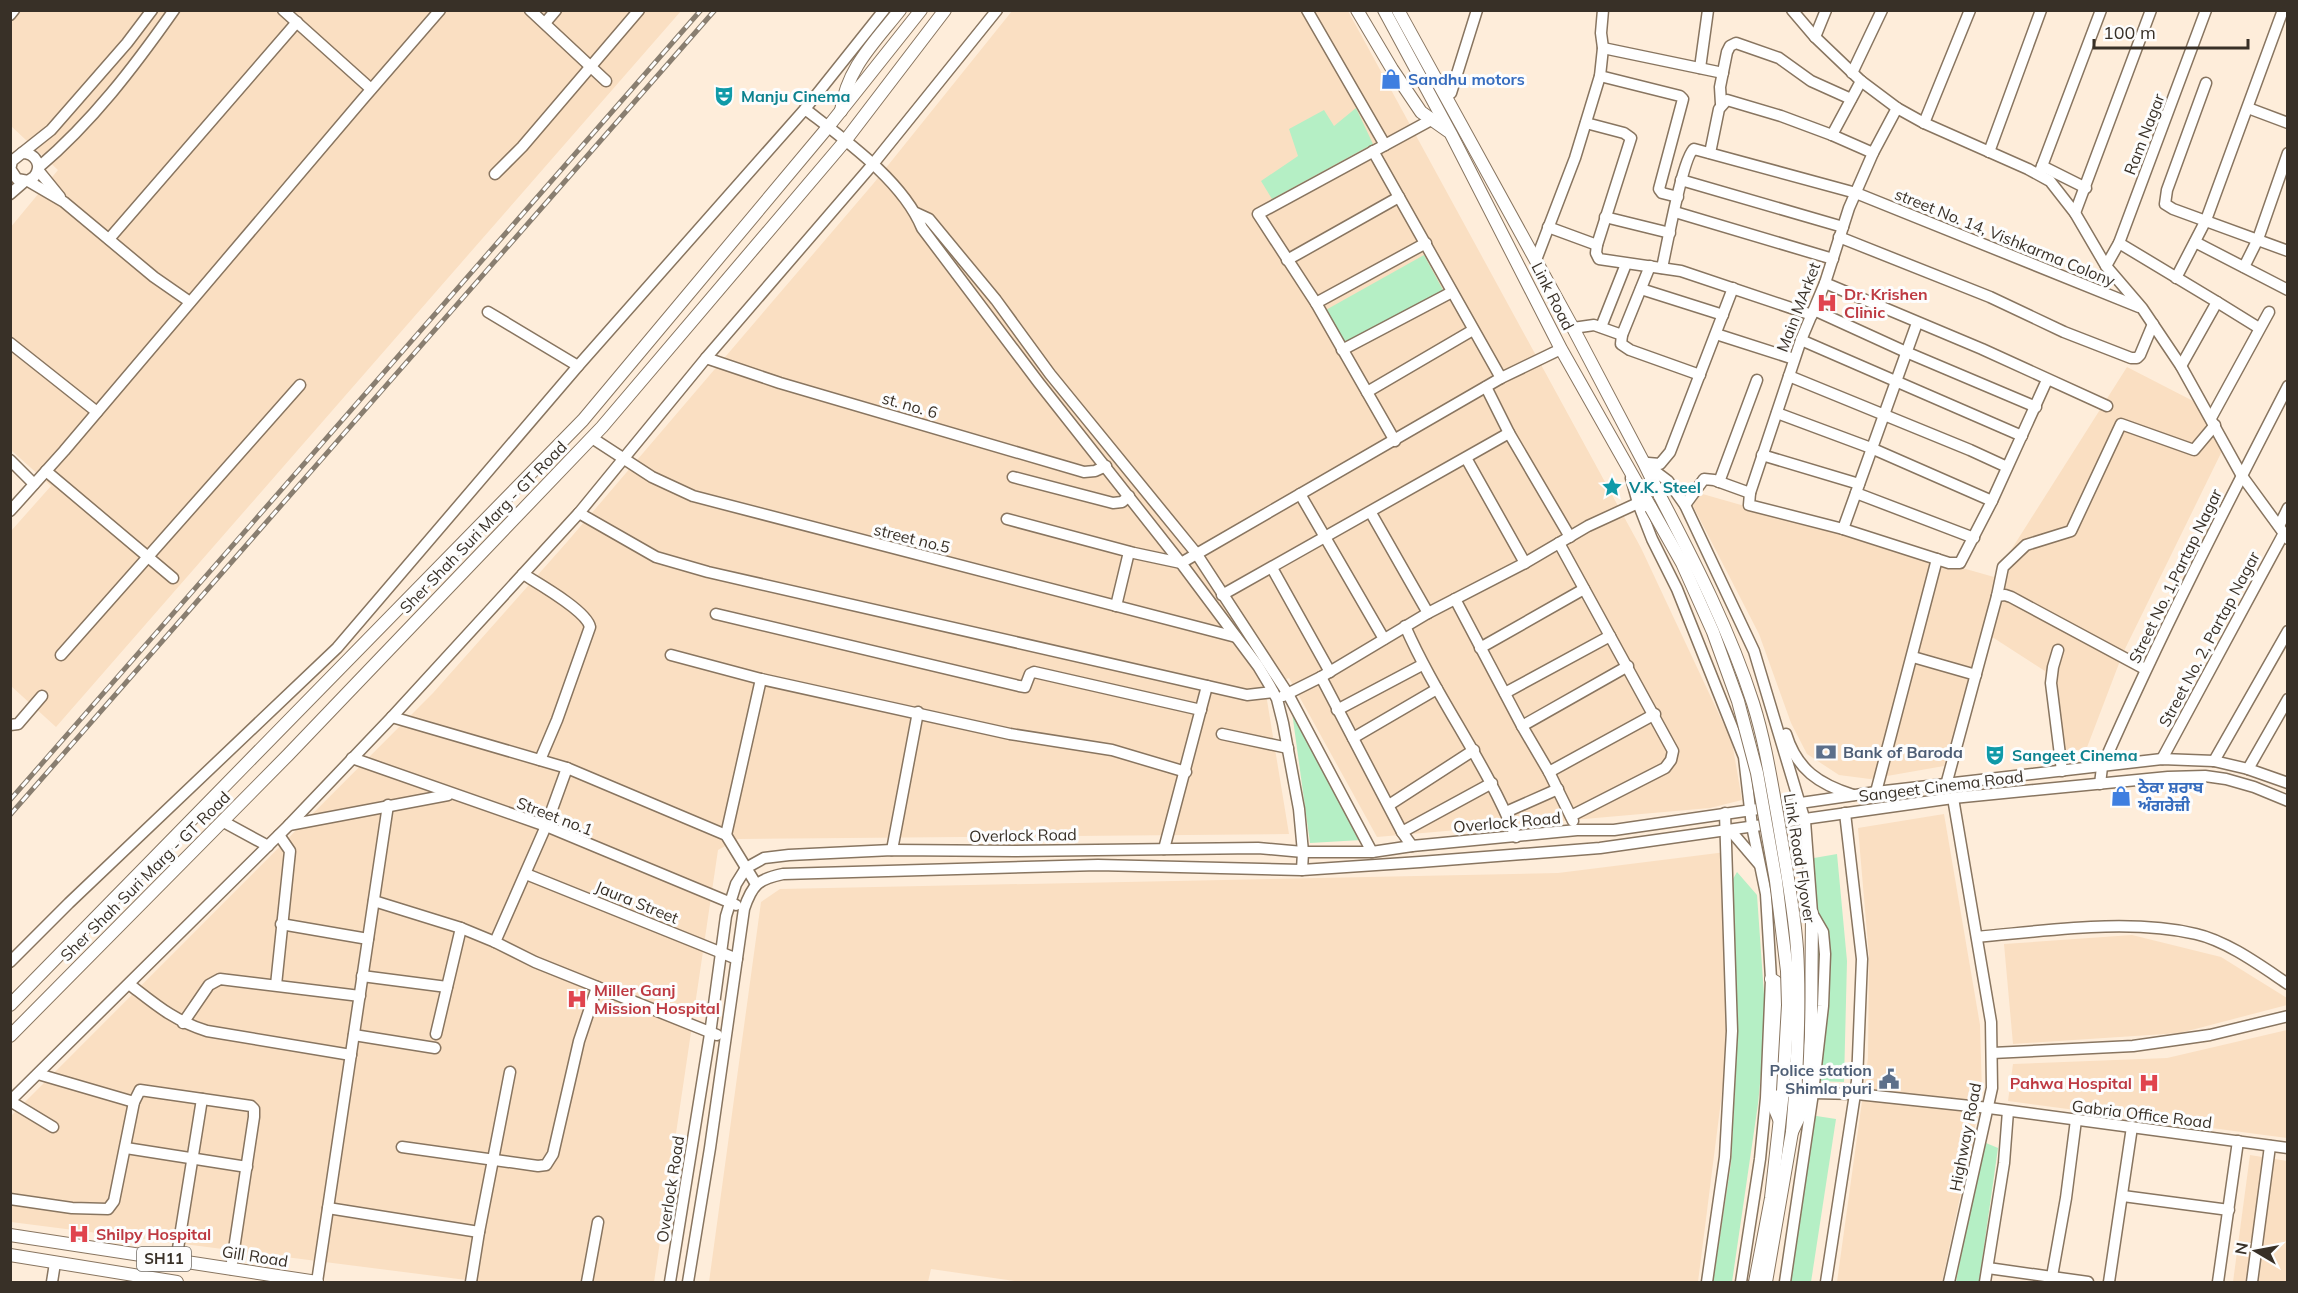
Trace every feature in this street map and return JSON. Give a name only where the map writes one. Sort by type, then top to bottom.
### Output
[{"type":"main road","points":[[841,112],[843,94],[856,66],[900,10]]},
{"type":"main road","name":"Sher Shah Suri Marg - GT Road","points":[[10,1005],[583,420],[841,112],[921,10]]},
{"type":"main road","name":"Sher Shah Suri Marg - GT Road","points":[[10,1036],[222,821],[591,438],[845,141],[945,10]]},
{"type":"main road","points":[[1358,10],[1392,69],[1421,112],[1440,113]]},
{"type":"main road","points":[[1384,10],[1440,113],[1457,133]]},
{"type":"main road","points":[[1398,10],[1440,113],[1457,133]]},
{"type":"main road","points":[[1407,10],[1461,111],[1457,133]]},
{"type":"main road","name":"Link Road","points":[[1457,133],[1536,260],[1644,463]]},
{"type":"main road","name":"Link Road","points":[[1457,133],[1561,349],[1629,471]]},
{"type":"main road","name":"Link Road Flyover","points":[[1644,463],[1696,564],[1727,634],[1753,703],[1766,752],[1790,889],[1797,948],[1799,1037],[1792,1132],[1766,1282]]},
{"type":"main road","name":"Link Road Flyover","points":[[1629,471],[1682,562],[1713,632],[1738,701],[1757,773],[1776,881],[1787,971],[1788,1005],[1781,1122],[1771,1198],[1755,1282]]},
{"type":"main road","points":[[1792,1132],[1802,1111],[1806,1091],[1811,1034],[1812,913]]},
{"type":"main road","points":[[1774,983],[1772,1102],[1781,1122]]},
{"type":"main road","name":"Gill Road","points":[[10,1235],[317,1282]]},
{"type":"main road","name":"SH11","points":[[10,1256],[156,1281],[177,1282]]},
{"type":"street","points":[[10,15],[14,10]]},
{"type":"street","points":[[152,10],[127,43],[51,130],[15,157],[11,168],[17,179],[26,181],[64,202],[154,277],[190,302]]},
{"type":"street","points":[[38,168],[63,147],[108,98],[174,10]]},
{"type":"street","points":[[283,10],[371,89]]},
{"type":"street","points":[[12,508],[97,412],[440,10]]},
{"type":"street","points":[[530,10],[606,81]]},
{"type":"street","points":[[545,23],[556,10]]},
{"type":"street","points":[[495,174],[522,147],[639,10]]},
{"type":"street","points":[[10,962],[77,894],[337,648],[578,366],[806,109],[884,10]]},
{"type":"street","points":[[53,1126],[10,1101],[289,825],[524,574],[579,513],[706,358],[873,164],[997,10]]},
{"type":"street","points":[[1307,10],[1385,145]]},
{"type":"street","points":[[1451,93],[1477,10]]},
{"type":"street","points":[[1536,260],[1586,123],[1600,76],[1603,10]]},
{"type":"street","points":[[1700,68],[1708,10]]},
{"type":"street","points":[[1792,10],[1815,37],[1857,77],[1897,108],[1924,123],[1989,152],[2086,188]]},
{"type":"street","points":[[1815,37],[1826,10]]},
{"type":"street","points":[[1832,135],[1851,99],[1882,10]]},
{"type":"street","points":[[1924,123],[1970,10]]},
{"type":"street","points":[[1989,152],[2041,10]]},
{"type":"street","points":[[2041,170],[2101,10]]},
{"type":"street","points":[[2075,213],[2151,10]]},
{"type":"street","name":"Ram Nagar","points":[[2106,266],[2119,243],[2206,10]]},
{"type":"street","points":[[2176,278],[2206,220],[2283,10]]},
{"type":"street","points":[[108,239],[297,22]]},
{"type":"street","points":[[1662,268],[1681,180],[1691,150],[1710,153],[1721,104],[1723,73],[1730,46],[1739,43],[1779,58],[1811,81],[1851,99]]},
{"type":"street","points":[[1603,48],[1723,73]]},
{"type":"street","points":[[1600,76],[1680,96],[1683,99],[1659,189],[1665,195],[1678,197]]},
{"type":"street","points":[[2206,83],[2165,201],[2168,207],[2288,251]]},
{"type":"street","points":[[1721,104],[1726,100],[1732,100],[1832,135],[1873,153]]},
{"type":"street","name":"Main MArket","points":[[1750,493],[1794,359],[1825,283],[1841,232],[1873,153],[1897,108]]},
{"type":"street","points":[[2248,108],[2288,123]]},
{"type":"street","points":[[806,109],[873,164],[916,213],[922,228],[936,247],[1258,666],[1275,696],[1288,748],[1299,809],[1303,852],[1302,870]]},
{"type":"street","points":[[1395,441],[1316,303],[1258,214],[1440,113]]},
{"type":"street","points":[[1586,123],[1624,133],[1631,138],[1597,245],[1596,253],[1599,259],[1681,271],[1813,312],[2036,407]]},
{"type":"street","points":[[10,145],[21,154],[31,154],[38,162],[34,177],[10,194]]},
{"type":"street","points":[[1374,151],[1501,378]]},
{"type":"street","name":"street No. 14, Vishkarma Colony","points":[[1710,153],[1856,193],[2142,308]]},
{"type":"street","points":[[2244,267],[2282,188],[2288,153]]},
{"type":"street","points":[[38,168],[64,202]]},
{"type":"street","points":[[2041,170],[2075,213],[2106,266],[2153,324],[2181,366],[2242,476],[2283,533]]},
{"type":"street","points":[[1681,180],[1841,232],[2064,332],[2131,358],[2137,358],[2142,351],[2153,324]]},
{"type":"street","points":[[1287,260],[1400,197]]},
{"type":"street","points":[[1675,212],[1833,259]]},
{"type":"street","points":[[916,213],[930,219],[996,300],[1050,374],[1196,553],[1287,694],[1372,852]]},
{"type":"street","points":[[1605,217],[1670,233]]},
{"type":"street","points":[[1548,227],[1597,245]]},
{"type":"street","points":[[2196,242],[2288,290]]},
{"type":"street","points":[[1316,303],[1426,243]]},
{"type":"street","points":[[2119,243],[2259,328]]},
{"type":"street","points":[[1601,327],[1626,264]]},
{"type":"street","points":[[1650,266],[1622,335],[1621,340],[1624,347],[1700,375]]},
{"type":"street","points":[[1825,283],[1982,349],[2107,406]]},
{"type":"street","points":[[1644,463],[1660,464],[1670,452],[1734,288]]},
{"type":"street","points":[[1641,289],[1723,315]]},
{"type":"street","points":[[1342,350],[1452,292]]},
{"type":"street","points":[[2181,366],[2217,302]]},
{"type":"street","points":[[488,312],[578,366]]},
{"type":"street","points":[[1946,785],[2003,567],[2026,545],[2071,531],[2121,424],[2194,450],[2213,421],[2269,312]]},
{"type":"street","points":[[1843,529],[1917,322]]},
{"type":"street","points":[[1573,328],[1588,325],[1622,335]]},
{"type":"street","points":[[1367,392],[1473,330]]},
{"type":"street","points":[[1716,334],[1794,359]]},
{"type":"street","points":[[1801,340],[2022,436]]},
{"type":"street","points":[[10,343],[97,412]]},
{"type":"street","points":[[1007,519],[1129,552],[1181,563],[1501,378],[1561,349]]},
{"type":"street","name":"st. no. 6","points":[[706,358],[780,383],[1084,472],[1095,471],[1106,466]]},
{"type":"street","points":[[1789,376],[2007,467]]},
{"type":"street","points":[[1719,482],[1757,380]]},
{"type":"street","points":[[1685,505],[1704,479],[1719,482],[1750,493],[1749,505],[1843,529],[1954,564],[1960,563],[1992,501],[2047,380]]},
{"type":"street","points":[[61,655],[300,385]]},
{"type":"street","name":"Street No. 1,Partap Nagar","points":[[2100,784],[2102,767],[2145,669],[2288,386]]},
{"type":"street","points":[[1486,387],[1564,540],[1584,589],[1655,714],[1673,751],[1671,760],[1665,768],[1571,816]]},
{"type":"street","points":[[1777,413],[1871,448],[1992,501]]},
{"type":"street","points":[[1222,595],[1509,434]]},
{"type":"street","name":"street no.5","points":[[591,438],[622,460],[693,496],[1236,637]]},
{"type":"street","points":[[1762,455],[1858,489],[1974,538]]},
{"type":"street","points":[[1466,458],[1525,563]]},
{"type":"street","points":[[10,460],[34,484]]},
{"type":"street","points":[[1644,463],[1668,481],[1685,505],[1754,651],[1798,804],[1805,820],[1812,913],[1823,932],[1825,954],[1823,1006],[1814,1093],[1785,1282]]},
{"type":"street","points":[[46,471],[173,578]]},
{"type":"street","points":[[1629,471],[1652,539],[1677,589],[1744,758],[1752,826],[1766,894],[1774,983],[1760,1159],[1741,1282]]},
{"type":"street","points":[[1013,477],[1113,503],[1129,496]]},
{"type":"street","points":[[1300,494],[1384,639]]},
{"type":"street","points":[[579,513],[656,557],[697,569],[1247,695],[1275,696],[1287,694],[1325,674],[1428,613],[1638,503]]},
{"type":"street","name":"Street No. 2, Partap Nagar","points":[[2162,759],[2283,533],[2288,508]]},
{"type":"street","points":[[1371,513],[1428,613]]},
{"type":"street","points":[[1116,606],[1129,552]]},
{"type":"street","points":[[1876,792],[1937,559]]},
{"type":"street","points":[[1272,568],[1325,674],[1337,710],[1402,832],[1412,846]]},
{"type":"street","points":[[524,574],[581,613],[589,621],[590,627],[570,687],[540,760]]},
{"type":"street","points":[[1480,648],[1584,589]]},
{"type":"street","points":[[1997,596],[2011,597],[2145,669]]},
{"type":"street","points":[[1455,599],[1522,726],[1549,771],[1576,830]]},
{"type":"street","points":[[716,614],[1019,686],[1025,687],[1030,674],[1034,672],[1201,710]]},
{"type":"street","points":[[1405,626],[1422,665],[1492,783],[1516,837]]},
{"type":"street","points":[[2214,761],[2288,631]]},
{"type":"street","points":[[1505,693],[1610,636]]},
{"type":"street","points":[[2058,650],[2051,683],[2061,771]]},
{"type":"street","points":[[1754,651],[1760,656],[1790,746],[1807,773],[1829,787],[1856,796]]},
{"type":"street","points":[[671,655],[761,679],[1010,734],[1112,750],[1185,772]]},
{"type":"street","points":[[1913,657],[1976,675]]},
{"type":"street","points":[[1337,710],[1422,665]]},
{"type":"street","points":[[1522,726],[1628,666]]},
{"type":"street","points":[[726,835],[761,679]]},
{"type":"street","points":[[1164,849],[1207,686]]},
{"type":"street","points":[[1353,738],[1437,689]]},
{"type":"street","points":[[10,725],[18,724],[42,696]]},
{"type":"street","points":[[2248,769],[2288,699]]},
{"type":"street","points":[[892,850],[918,712]]},
{"type":"street","points":[[1549,771],[1655,714]]},
{"type":"street","points":[[392,717],[567,768],[726,835],[756,884]]},
{"type":"street","points":[[1222,734],[1288,748]]},
{"type":"street","points":[[1389,805],[1474,750]]},
{"type":"street","name":"Street no.1","points":[[352,758],[546,826],[744,909]]},
{"type":"street","name":"Sangeet Cinema Road","points":[[1798,804],[1876,792],[2162,759],[2214,761],[2248,769],[2288,783]]},
{"type":"street","points":[[495,942],[546,826],[567,768]]},
{"type":"street","name":"Sangeet Cinema Road","points":[[1805,820],[1953,798],[2168,777],[2226,779],[2254,787],[2288,801]]},
{"type":"street","points":[[1402,832],[1492,783]]},
{"type":"street","points":[[1506,812],[1558,789]]},
{"type":"street","points":[[289,825],[451,794]]},
{"type":"street","name":"Highway Road","points":[[1949,1282],[1992,1088],[1991,1022],[1953,798]]},
{"type":"street","name":"Overlock Road","points":[[670,1282],[710,1034],[720,952],[730,902],[736,884],[746,868],[764,858],[892,850],[1258,848],[1303,852],[1372,852],[1576,830],[1614,830],[1798,804]]},
{"type":"street","points":[[317,1282],[388,805]]},
{"type":"street","points":[[1707,1282],[1725,1157],[1732,1031],[1729,830],[1725,813]]},
{"type":"street","points":[[1826,1282],[1855,1094],[1862,959],[1845,813]]},
{"type":"street","name":"Overlock Road","points":[[688,1282],[710,1148],[744,909],[749,894],[756,884],[769,877],[783,874],[1098,865],[1302,870],[1600,848],[1805,820]]},
{"type":"street","points":[[222,821],[268,846]]},
{"type":"street","points":[[1598,829],[1600,848]]},
{"type":"street","points":[[1729,830],[1759,864]]},
{"type":"street","points":[[276,985],[290,851],[279,835]]},
{"type":"street","name":"Jaura Street","points":[[526,874],[737,959]]},
{"type":"street","points":[[374,901],[461,928],[535,962],[710,1034],[725,1037]]},
{"type":"street","points":[[281,924],[368,939]]},
{"type":"street","points":[[1977,937],[2087,927],[2148,928],[2197,934],[2249,957],[2288,984]]},
{"type":"street","points":[[436,1034],[461,928]]},
{"type":"street","points":[[362,976],[447,987]]},
{"type":"street","points":[[183,1023],[214,981],[220,979],[360,996]]},
{"type":"street","points":[[129,984],[169,1015],[183,1023],[207,1031],[351,1054]]},
{"type":"street","points":[[402,1147],[538,1166],[546,1165],[553,1154],[579,1041],[597,987]]},
{"type":"street","points":[[1992,1053],[2133,1046],[2210,1035],[2288,1016]]},
{"type":"street","points":[[354,1035],[435,1048]]},
{"type":"street","points":[[471,1282],[510,1072]]},
{"type":"street","points":[[38,1074],[134,1102]]},
{"type":"street","points":[[10,1198],[72,1208],[108,1209],[114,1201],[137,1092],[144,1089],[244,1105],[254,1109],[231,1269]]},
{"type":"street","name":"Gabria Office Road","points":[[1814,1093],[1855,1094],[1987,1108],[2288,1148]]},
{"type":"street","points":[[176,1261],[202,1099]]},
{"type":"street","points":[[1985,1282],[2004,1164],[2008,1111]]},
{"type":"street","points":[[2051,1280],[2066,1198],[2076,1120]]},
{"type":"street","points":[[2109,1282],[2132,1127]]},
{"type":"street","points":[[2218,1282],[2238,1141]]},
{"type":"street","points":[[692,1145],[710,1148]]},
{"type":"street","points":[[2252,1282],[2270,1146]]},
{"type":"street","points":[[126,1148],[247,1167]]},
{"type":"street","points":[[2123,1196],[2229,1210]]},
{"type":"street","points":[[328,1208],[479,1232]]},
{"type":"street","points":[[587,1282],[598,1222]]},
{"type":"street","points":[[674,1257],[691,1260]]},
{"type":"street","points":[[51,1282],[55,1263]]},
{"type":"street","points":[[1988,1268],[2051,1280],[2088,1282]]},
{"type":"shaded area","points":[[11,11],[681,11],[56,727],[11,686],[11,531],[51,486],[11,450],[10,228],[58,170],[11,126]]},
{"type":"shaded area","points":[[1012,11],[1348,11],[1641,548],[1732,742],[1742,800],[1710,808],[1377,837],[1289,678],[1265,688],[1289,834],[738,839],[718,850],[654,1282],[482,1282],[11,1222],[11,1116],[433,693],[567,542],[873,184]]},
{"type":"shaded area","points":[[2127,367],[2197,403],[2222,451],[2123,653],[2086,750],[2055,750],[2045,671],[1986,633],[1944,766],[1870,779],[1839,775],[1807,754],[1791,723],[1759,634],[1693,506],[1699,493],[1994,577]]},
{"type":"shaded area","points":[[1944,814],[1980,1025],[1982,1094],[1942,1282],[1837,1282],[1868,1058],[1869,956],[1858,828]]},
{"type":"shaded area","points":[[1726,852],[1726,1061],[1698,1282],[1022,1282],[931,1269],[928,1282],[709,1282],[761,902],[780,889],[1558,873]]},
{"type":"shaded area","points":[[2132,935],[2221,957],[2287,998],[2287,1005],[2180,1033],[2013,1044],[2004,944]]},
{"type":"shaded area","name":"Pahwa Hospital","points":[[2287,1030],[2287,1138],[2008,1101],[2013,1064],[2167,1058]]},
{"type":"shaded area","points":[[2250,1155],[2287,1161],[2287,1282],[2233,1282]]},
{"type":"green space","points":[[1356,108],[1373,144],[1272,199],[1261,181],[1298,156],[1289,129],[1324,110],[1334,126]]},
{"type":"green space","points":[[1424,255],[1443,290],[1348,352],[1324,311]]},
{"type":"green space","points":[[1292,712],[1361,840],[1310,843]]},
{"type":"green space","points":[[1837,854],[1847,961],[1844,1082],[1815,1081],[1818,961],[1814,858]]},
{"type":"green space","points":[[1737,872],[1757,895],[1766,1023],[1758,1104],[1732,1282],[1713,1282],[1731,1163],[1738,1026],[1729,886]]},
{"type":"green space","points":[[1810,1115],[1836,1119],[1811,1282],[1784,1282]]},
{"type":"green space","points":[[1986,1143],[1998,1148],[1979,1282],[1956,1282],[1973,1193]]},
{"type":"railway","points":[[10,800],[701,10]]},
{"type":"railway","points":[[10,815],[715,10]]},
{"type":"place","name":"Sandhu motors","points":[[1391,79]]},
{"type":"place","name":"Manju Cinema","points":[[724,96]]},
{"type":"place","name":"Dr. Krishen Clinic","points":[[1827,303]]},
{"type":"place","name":"V.K. Steel","points":[[1612,487]]},
{"type":"place","name":"Bank of Baroda","points":[[1826,752]]},
{"type":"place","name":"Sangeet Cinema","points":[[1995,755]]},
{"type":"place","name":"ਠੇਕਾ ਸ਼ਰਾਬ ਅੰਗਰੇਜ਼ੀ","points":[[2121,796]]},
{"type":"place","name":"Miller Ganj Mission Hospital","points":[[577,999]]},
{"type":"place","name":"Police station Shimla puri","points":[[1889,1079]]},
{"type":"place","name":"Pahwa Hospital","points":[[2149,1083]]},
{"type":"place","name":"Shilpy Hospital","points":[[79,1234]]}]
